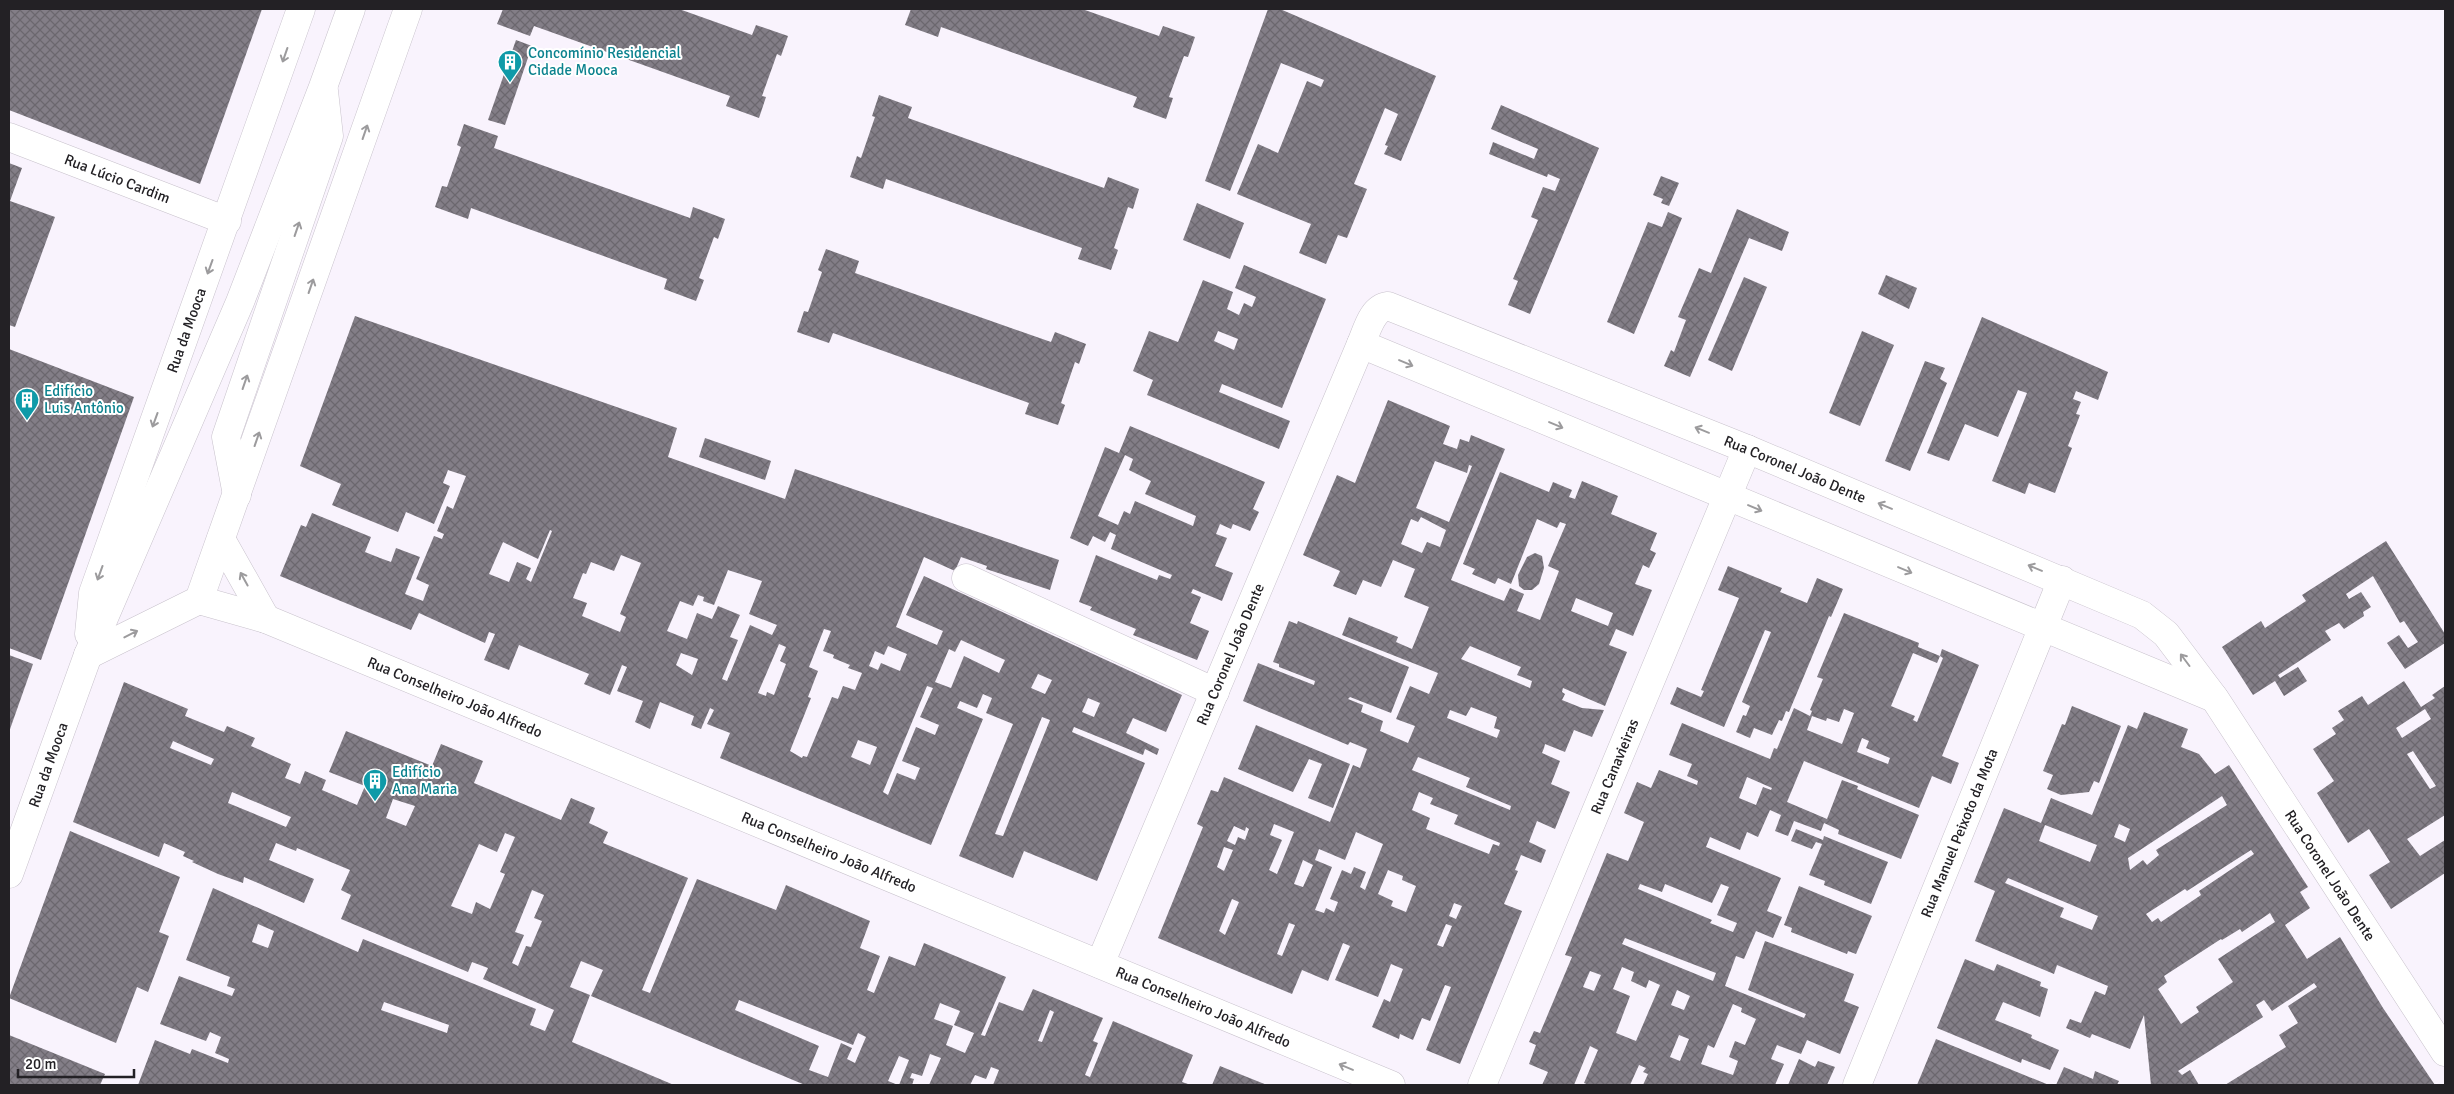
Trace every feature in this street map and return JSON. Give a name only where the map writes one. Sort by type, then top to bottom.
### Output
[{"type":"street","name":"Rua da Mooca","points":[[88,656],[92,594],[301,9]]},
{"type":"street","name":"Rua da Mooca","points":[[10,867],[88,656],[240,302],[351,9]]},
{"type":"street","points":[[88,656],[199,600],[408,9]]},
{"type":"street","points":[[237,497],[226,437],[329,136],[323,87]]},
{"type":"street","name":"Rua Lúcio Cardim","points":[[9,137],[226,222]]},
{"type":"street","name":"Rua Coronel João Dente","points":[[1100,964],[1375,313],[1381,307],[1398,308],[1747,448],[2142,614],[2166,634],[2215,699],[2445,1052]]},
{"type":"street","points":[[1361,344],[2215,699]]},
{"type":"street","name":"Rua Canavieiras","points":[[1482,1085],[1747,448]]},
{"type":"street","points":[[221,539],[266,619]]},
{"type":"street","points":[[966,578],[1215,692]]},
{"type":"street","name":"Rua Manuel Peixoto da Mota","points":[[1857,1085],[2062,580]]},
{"type":"street","name":"Rua Conselheiro João Alfredo","points":[[199,600],[266,619],[1391,1085]]},
{"type":"building","points":[[9,9],[262,9],[200,184],[9,110]]},
{"type":"building","points":[[503,9],[679,9],[752,35],[756,25],[788,36],[781,56],[777,54],[762,96],[766,97],[759,118],[726,106],[730,96],[534,26],[530,36],[497,24]]},
{"type":"building","points":[[911,9],[1082,9],[1159,36],[1163,26],[1195,37],[1188,57],[1184,56],[1169,97],[1173,98],[1166,119],[1133,107],[1137,97],[941,27],[938,37],[905,25]]},
{"type":"building","points":[[1268,9],[1280,9],[1436,76],[1401,161],[1384,154],[1388,146],[1385,145],[1398,114],[1385,108],[1354,184],[1367,189],[1347,238],[1338,235],[1326,264],[1299,253],[1311,224],[1237,194],[1258,144],[1278,153],[1307,81],[1321,87],[1324,80],[1281,63],[1230,191],[1205,181]]},
{"type":"building","name":"Concomínio Residencial Cidade Mooca","points":[[516,40],[532,46],[505,125],[488,120]]},
{"type":"building","points":[[879,95],[912,107],[908,118],[1104,188],[1108,177],[1139,189],[1133,209],[1128,207],[1114,248],[1118,250],[1111,270],[1078,259],[1082,248],[886,179],[883,189],[850,177],[857,156],[861,158],[875,117],[872,116]]},
{"type":"building","points":[[1501,105],[1599,148],[1530,314],[1508,305],[1518,281],[1513,279],[1538,220],[1531,217],[1543,187],[1555,191],[1560,179],[1548,174],[1547,177],[1489,154],[1493,142],[1534,159],[1538,149],[1491,129]]},
{"type":"building","points":[[464,124],[498,136],[494,148],[690,218],[693,207],[725,219],[718,239],[714,237],[699,278],[704,280],[696,301],[664,289],[667,279],[471,208],[468,219],[435,207],[442,186],[447,187],[461,147],[457,145]]},
{"type":"building","points":[[9,163],[22,168],[10,201],[55,217],[15,327],[9,325]]},
{"type":"building","points":[[1661,176],[1679,183],[1669,206],[1661,203],[1663,199],[1653,195]]},
{"type":"building","points":[[1197,203],[1244,223],[1230,259],[1183,240]]},
{"type":"building","points":[[1737,209],[1789,232],[1782,251],[1749,238],[1690,377],[1664,366],[1671,350],[1674,352],[1686,320],[1678,317],[1699,268],[1711,273]]},
{"type":"building","points":[[1668,212],[1682,218],[1634,334],[1607,322],[1648,222],[1662,227]]},
{"type":"building","points":[[826,249],[859,261],[855,273],[1051,342],[1055,332],[1086,344],[1079,364],[1075,362],[1061,403],[1065,405],[1058,425],[1025,414],[1029,403],[833,333],[829,343],[797,332],[804,311],[808,312],[822,272],[818,270]]},
{"type":"building","points":[[1244,265],[1326,299],[1282,408],[1222,384],[1219,392],[1290,421],[1279,449],[1147,395],[1153,380],[1133,371],[1149,331],[1178,342],[1203,280],[1233,292],[1227,309],[1239,315],[1244,303],[1252,307],[1256,297],[1235,288]],"holes":[[[1218,331],[1238,339],[1234,350],[1214,341]]]},
{"type":"building","points":[[1886,275],[1917,288],[1909,309],[1878,294]]},
{"type":"building","points":[[1744,277],[1767,287],[1732,371],[1708,360]]},
{"type":"building","points":[[355,316],[677,428],[668,457],[785,499],[795,469],[1059,560],[1050,590],[986,569],[987,566],[961,557],[955,571],[924,557],[896,627],[937,645],[943,631],[906,615],[924,576],[1182,695],[1166,732],[1133,718],[1126,733],[1159,749],[1157,755],[1145,749],[1143,755],[1074,727],[1072,732],[1145,763],[1097,881],[1024,851],[1013,878],[959,856],[1013,724],[986,713],[992,698],[983,694],[977,708],[960,701],[957,708],[983,719],[931,845],[720,758],[730,733],[707,724],[714,710],[710,708],[701,729],[691,725],[694,716],[660,702],[650,729],[635,722],[643,701],[617,691],[627,667],[622,665],[610,695],[584,684],[589,674],[519,645],[509,670],[484,660],[495,634],[489,632],[485,643],[419,613],[411,630],[280,576],[301,525],[306,527],[312,513],[371,537],[365,552],[391,562],[396,548],[420,557],[405,594],[423,601],[429,585],[416,579],[434,536],[442,539],[444,534],[437,531],[447,506],[453,509],[466,476],[448,470],[443,483],[450,486],[434,524],[406,512],[398,532],[332,505],[341,484],[300,466]],"holes":[[[550,530],[552,531],[531,582],[526,579],[531,568],[517,562],[509,582],[489,574],[503,542],[538,559]],[[621,555],[641,563],[620,614],[626,617],[620,632],[582,616],[587,603],[573,598],[583,573],[586,574],[591,562],[614,571]],[[728,570],[762,581],[749,614],[777,625],[772,635],[750,625],[727,681],[722,679],[738,640],[730,637],[740,615],[718,606],[712,619],[697,613],[687,639],[667,631],[680,601],[693,606],[698,595],[704,597],[703,601],[714,605]],[[824,629],[831,631],[823,651],[834,655],[833,658],[850,665],[848,668],[862,673],[855,690],[843,686],[838,699],[832,697],[807,757],[803,756],[802,758],[790,751],[811,698],[808,697],[818,671],[809,667]],[[961,640],[1005,660],[999,673],[964,656],[951,688],[935,682],[949,649],[955,652]],[[779,644],[786,647],[780,661],[786,664],[774,695],[767,692],[766,696],[758,693]],[[888,646],[907,654],[900,671],[881,663],[878,670],[869,666],[875,651],[884,655]],[[681,653],[698,659],[692,675],[676,665]],[[1038,674],[1052,680],[1045,694],[1031,688]],[[927,686],[933,688],[920,717],[939,725],[935,735],[916,727],[902,761],[920,768],[915,780],[897,773],[888,795],[883,792]],[[1088,698],[1100,703],[1094,717],[1082,712]],[[1042,717],[1050,720],[1003,836],[995,834]],[[858,740],[877,747],[870,765],[851,757]]]},
{"type":"building","points":[[1982,317],[2108,372],[2098,400],[2076,391],[2073,399],[2081,402],[2076,414],[2080,415],[2068,446],[2072,448],[2055,493],[2029,483],[2025,494],[1992,481],[2027,393],[2018,390],[1998,437],[1965,424],[1949,461],[1927,453]]},
{"type":"building","points":[[1862,331],[1894,345],[1860,426],[1829,413]]},
{"type":"building","points":[[9,349],[134,397],[41,660],[9,648]]},
{"type":"building","points":[[1925,361],[1945,368],[1940,379],[1947,383],[1910,471],[1885,461]]},
{"type":"building","points":[[1388,400],[1450,426],[1443,444],[1457,449],[1460,439],[1469,442],[1471,435],[1505,449],[1451,580],[1504,601],[1510,588],[1524,594],[1517,611],[1540,620],[1559,571],[1548,566],[1566,524],[1560,522],[1557,528],[1537,519],[1511,584],[1498,578],[1495,584],[1472,574],[1475,569],[1463,564],[1500,472],[1549,492],[1553,482],[1572,490],[1569,497],[1575,499],[1582,481],[1618,496],[1611,514],[1657,533],[1650,550],[1656,553],[1649,568],[1643,565],[1635,584],[1652,590],[1633,636],[1616,629],[1609,645],[1627,652],[1605,706],[1563,688],[1562,692],[1565,694],[1562,700],[1582,708],[1604,710],[1592,737],[1574,730],[1565,752],[1545,744],[1542,753],[1560,761],[1551,784],[1570,792],[1555,829],[1537,821],[1529,842],[1546,850],[1541,863],[1521,855],[1515,870],[1518,871],[1504,904],[1522,911],[1460,1064],[1426,1050],[1451,987],[1445,985],[1430,1021],[1422,1018],[1413,1040],[1400,1034],[1399,1039],[1372,1027],[1384,999],[1390,1002],[1403,969],[1391,964],[1378,997],[1335,980],[1350,946],[1343,943],[1328,981],[1302,970],[1292,994],[1158,938],[1203,827],[1197,824],[1211,790],[1218,792],[1224,777],[1330,822],[1353,765],[1360,768],[1367,749],[1350,742],[1348,745],[1243,701],[1258,663],[1314,685],[1315,681],[1279,667],[1279,664],[1273,662],[1289,621],[1297,624],[1298,621],[1409,667],[1391,713],[1350,697],[1348,699],[1363,705],[1361,712],[1383,721],[1380,731],[1408,743],[1415,726],[1396,719],[1410,686],[1429,694],[1438,673],[1342,635],[1349,617],[1398,637],[1396,642],[1412,649],[1429,607],[1404,597],[1415,569],[1393,560],[1381,587],[1363,580],[1356,595],[1333,586],[1340,571],[1303,555],[1337,475],[1355,483]],"holes":[[[1435,461],[1467,473],[1469,465],[1472,466],[1449,522],[1416,508]],[[1421,517],[1446,530],[1440,547],[1427,542],[1422,553],[1401,544],[1411,519],[1418,522]],[[1576,598],[1613,613],[1608,626],[1571,611]],[[1470,646],[1521,667],[1517,675],[1532,681],[1530,688],[1461,659]],[[1471,707],[1497,717],[1494,728],[1500,730],[1497,738],[1447,718],[1450,710],[1466,716]],[[1418,757],[1470,778],[1466,787],[1511,806],[1510,810],[1412,770]],[[1419,792],[1433,798],[1430,804],[1458,815],[1454,824],[1500,843],[1499,846],[1493,844],[1489,854],[1426,829],[1430,818],[1412,810]],[[1274,824],[1294,832],[1277,874],[1269,870],[1282,840],[1270,835]],[[1234,826],[1245,831],[1246,827],[1249,829],[1245,840],[1238,837],[1235,845],[1227,841]],[[1356,832],[1383,844],[1365,890],[1360,887],[1366,872],[1354,867],[1351,874],[1342,870],[1330,899],[1338,902],[1334,912],[1326,908],[1324,913],[1315,910],[1332,867],[1315,860],[1319,849],[1345,860]],[[1224,847],[1233,850],[1224,871],[1217,867]],[[1303,860],[1313,865],[1303,887],[1294,884]],[[1388,870],[1403,876],[1402,880],[1416,886],[1406,912],[1391,906],[1393,901],[1378,894]],[[1232,899],[1239,902],[1225,935],[1219,931]],[[1454,903],[1462,906],[1456,919],[1449,916]],[[1289,923],[1295,925],[1282,956],[1277,954]],[[1446,924],[1452,926],[1443,947],[1437,945]]]},
{"type":"building","points":[[1130,426],[1265,482],[1253,509],[1259,512],[1250,531],[1233,524],[1231,529],[1220,524],[1216,534],[1227,538],[1215,566],[1233,573],[1222,601],[1193,589],[1191,593],[1201,597],[1190,623],[1209,631],[1197,660],[1133,635],[1136,629],[1090,610],[1092,607],[1079,602],[1096,555],[1157,580],[1159,575],[1170,579],[1172,575],[1111,549],[1116,535],[1110,532],[1105,542],[1093,536],[1088,546],[1070,538],[1105,447],[1119,453]],"holes":[[[1125,455],[1133,459],[1129,470],[1151,481],[1145,494],[1196,516],[1193,526],[1135,501],[1130,514],[1124,511],[1118,525],[1098,516]]]},
{"type":"building","points":[[705,438],[771,461],[765,480],[699,457]]},
{"type":"building","points":[[2386,541],[2445,634],[2445,643],[2405,669],[2387,643],[2399,635],[2408,648],[2418,642],[2404,621],[2400,623],[2373,576],[2346,594],[2349,599],[2361,592],[2371,607],[2363,612],[2364,616],[2344,629],[2339,623],[2325,631],[2331,640],[2278,675],[2280,678],[2298,667],[2307,681],[2284,696],[2275,681],[2253,695],[2222,647],[2261,621],[2265,628],[2306,601],[2302,595]]},
{"type":"building","points":[[1535,553],[1542,556],[1544,568],[1539,584],[1532,590],[1524,590],[1519,586],[1518,575],[1527,557]]},
{"type":"building","points":[[1728,566],[1782,588],[1780,592],[1807,603],[1817,578],[1843,589],[1831,617],[1829,616],[1789,712],[1786,711],[1782,721],[1779,720],[1772,735],[1754,728],[1750,738],[1736,732],[1743,715],[1746,716],[1750,706],[1742,702],[1771,632],[1765,630],[1724,727],[1670,704],[1677,687],[1701,697],[1704,691],[1701,690],[1739,598],[1718,590]]},
{"type":"building","points":[[1844,613],[1919,643],[1918,647],[1940,656],[1942,649],[1979,665],[1942,756],[1959,763],[1951,784],[1932,776],[1919,808],[1804,761],[1787,802],[1827,819],[1842,780],[1858,786],[1857,789],[1919,815],[1901,859],[1838,834],[1839,830],[1824,823],[1821,831],[1794,821],[1788,836],[1775,831],[1781,815],[1770,810],[1758,837],[1747,832],[1740,850],[1710,837],[1706,847],[1781,878],[1767,911],[1782,917],[1773,938],[1756,931],[1744,959],[1736,956],[1725,986],[1804,1018],[1806,1014],[1748,990],[1765,941],[1854,974],[1844,1001],[1859,1007],[1840,1054],[1807,1040],[1801,1054],[1777,1045],[1771,1059],[1784,1064],[1775,1085],[1643,1085],[1648,1074],[1643,1072],[1646,1068],[1639,1065],[1630,1085],[1589,1085],[1584,1083],[1598,1050],[1590,1046],[1574,1085],[1542,1085],[1548,1072],[1529,1064],[1536,1045],[1529,1042],[1534,1031],[1540,1033],[1572,957],[1565,955],[1607,853],[1628,861],[1644,822],[1624,813],[1637,782],[1651,788],[1659,770],[1697,785],[1698,781],[1687,776],[1692,764],[1669,755],[1682,723],[1770,759],[1774,748],[1777,749],[1794,708],[1810,716],[1812,711],[1810,710],[1823,679],[1817,677]],"holes":[[[1913,653],[1937,663],[1940,656],[1943,658],[1917,722],[1913,720],[1915,716],[1891,706]],[[1844,709],[1854,713],[1842,744],[1807,730],[1812,716],[1826,721],[1827,718],[1839,722]],[[1862,738],[1869,741],[1866,748],[1890,758],[1888,764],[1857,752]],[[1747,777],[1772,788],[1771,790],[1763,787],[1756,805],[1739,798]],[[1640,884],[1662,892],[1665,884],[1712,903],[1721,884],[1729,887],[1717,915],[1737,923],[1733,932],[1710,923],[1712,920],[1638,889]],[[1625,938],[1716,973],[1713,981],[1622,944]],[[1622,967],[1634,972],[1631,981],[1646,988],[1649,980],[1660,985],[1636,1041],[1616,1033],[1630,996],[1613,989]],[[1590,971],[1601,975],[1594,991],[1583,987]],[[1677,990],[1690,996],[1684,1010],[1671,1005]],[[1733,1004],[1742,1008],[1741,1012],[1756,1019],[1745,1045],[1735,1041],[1729,1057],[1738,1061],[1733,1075],[1701,1064],[1708,1045],[1714,1048]],[[1679,1035],[1689,1039],[1680,1061],[1670,1057]]]},
{"type":"building","points":[[9,655],[33,664],[9,732]]},
{"type":"building","points":[[2404,681],[2421,707],[2435,698],[2432,695],[2445,686],[2445,815],[2407,839],[2420,856],[2445,840],[2445,873],[2391,909],[2369,875],[2390,862],[2369,829],[2348,843],[2317,793],[2334,781],[2313,749],[2336,734],[2332,728],[2344,720],[2338,711],[2362,696],[2368,705]],"holes":[[[2425,709],[2431,719],[2402,738],[2396,728]],[[2413,751],[2436,786],[2430,789],[2407,754]]]},
{"type":"building","points":[[124,682],[188,709],[185,716],[224,732],[227,726],[255,738],[251,746],[291,764],[285,778],[300,784],[305,771],[326,780],[322,790],[357,805],[365,786],[329,772],[346,731],[432,766],[441,744],[483,761],[474,783],[561,820],[571,798],[595,808],[589,823],[608,832],[603,843],[688,878],[642,990],[650,993],[697,879],[776,910],[786,885],[870,921],[860,948],[880,956],[867,990],[874,993],[889,956],[915,966],[924,943],[1006,977],[981,1035],[985,1036],[999,1002],[1023,1011],[1033,989],[1103,1018],[1093,1041],[1098,1043],[1085,1075],[1090,1077],[1113,1021],[1193,1055],[1182,1082],[1191,1085],[993,1085],[999,1070],[991,1067],[986,1079],[975,1075],[970,1085],[929,1085],[941,1058],[930,1054],[922,1076],[912,1073],[910,1078],[914,1079],[912,1085],[899,1085],[909,1060],[899,1056],[888,1081],[898,1085],[805,1085],[591,996],[603,970],[581,961],[570,987],[590,995],[572,1042],[674,1085],[138,1085],[155,1040],[190,1054],[192,1049],[228,1063],[229,1059],[215,1053],[221,1037],[210,1032],[206,1041],[160,1024],[179,976],[232,996],[235,989],[227,986],[230,977],[186,960],[213,888],[358,952],[363,939],[536,1009],[530,1025],[545,1031],[554,1010],[483,979],[488,968],[472,962],[468,972],[341,919],[351,895],[341,890],[350,870],[297,848],[296,851],[276,843],[269,860],[314,879],[304,903],[244,877],[243,883],[218,874],[183,856],[185,852],[164,843],[159,857],[73,822]],"holes":[[[173,741],[214,759],[211,765],[170,748]],[[232,792],[291,817],[286,827],[228,803]],[[393,799],[415,806],[406,826],[386,818]],[[505,833],[515,837],[500,872],[505,874],[490,909],[476,902],[472,914],[451,906],[479,844],[497,852]],[[532,890],[544,895],[534,918],[542,921],[531,947],[526,946],[518,966],[512,963],[524,935],[515,932]],[[258,924],[274,931],[268,948],[252,942]],[[739,1000],[853,1045],[858,1033],[866,1037],[855,1063],[847,1059],[852,1048],[841,1043],[828,1077],[809,1070],[819,1046],[735,1010]],[[384,1002],[449,1025],[447,1033],[381,1010]],[[940,1003],[960,1011],[954,1025],[974,1033],[965,1053],[946,1045],[953,1026],[934,1019]],[[1050,1010],[1054,1012],[1042,1042],[1038,1041]]]},
{"type":"building","points":[[2072,706],[2121,726],[2099,783],[2094,781],[2089,792],[2061,795],[2047,789],[2053,775],[2043,771],[2062,724],[2065,725]]},
{"type":"building","points":[[2144,712],[2188,729],[2181,747],[2199,754],[2215,774],[2229,765],[2308,887],[2300,892],[2310,908],[2285,925],[2307,959],[2340,937],[2383,1008],[2435,1085],[2225,1085],[2286,1047],[2279,1035],[2298,1023],[2288,1006],[2317,987],[2314,983],[2272,1011],[2264,1000],[2256,1005],[2263,1017],[2178,1071],[2182,1075],[2190,1070],[2199,1085],[2151,1085],[2144,1015],[2130,1049],[2092,1034],[2090,1038],[2066,1028],[2070,1019],[2081,1023],[2095,991],[2105,995],[2108,986],[2057,965],[2054,974],[1975,941],[1995,891],[1974,882],[2004,808],[2041,823],[2051,798],[2092,815],[2128,725],[2137,729]],"holes":[[[2222,796],[2227,805],[2156,850],[2159,855],[2147,865],[2143,860],[2130,870],[2128,858]],[[2119,824],[2130,829],[2125,842],[2114,837]],[[2045,825],[2097,845],[2090,862],[2039,841]],[[2251,850],[2254,854],[2199,891],[2201,895],[2161,922],[2158,918],[2152,922],[2146,914],[2185,889],[2187,891]],[[2008,878],[2098,916],[2092,930],[2060,917],[2064,908],[2005,883]],[[2270,913],[2275,922],[2218,959],[2233,982],[2196,1007],[2199,1012],[2181,1024],[2158,989],[2167,982],[2164,976],[2240,929],[2242,932]]]},
{"type":"building","points":[[1256,725],[1350,764],[1333,808],[1308,798],[1322,764],[1309,759],[1293,792],[1238,769]]},
{"type":"building","points":[[1796,829],[1823,840],[1824,836],[1888,862],[1871,904],[1824,885],[1825,881],[1809,875],[1822,844],[1816,842],[1812,849],[1791,841]]},
{"type":"building","points":[[70,831],[180,877],[159,932],[169,936],[148,992],[137,987],[116,1043],[9,998]]},
{"type":"building","points":[[1799,886],[1872,916],[1856,954],[1848,951],[1847,954],[1791,932],[1792,928],[1784,925]]},
{"type":"building","points":[[1965,959],[1994,971],[1997,964],[2041,982],[2040,986],[2048,989],[2040,1017],[2003,1002],[1995,1020],[2032,1035],[2031,1038],[2059,1050],[2050,1070],[2022,1059],[2021,1063],[1937,1028]]},
{"type":"building","points":[[9,1035],[105,1074],[100,1085],[9,1085]]},
{"type":"building","points":[[1936,1039],[2049,1085],[1917,1085]]},
{"type":"building","points":[[1799,1059],[1815,1067],[1818,1061],[1835,1067],[1827,1085],[1788,1085]]},
{"type":"building","points":[[1220,1066],[1247,1077],[1267,1085],[1212,1085]]},
{"type":"building","points":[[2064,1067],[2093,1079],[2095,1071],[2119,1081],[2117,1085],[2056,1085]]},
{"type":"place","name":"Concomínio Residencial Cidade Mooca","points":[[510,83]]},
{"type":"place","name":"Edifício Luis Antônio","points":[[27,421]]},
{"type":"place","name":"Edifício Ana Maria","points":[[375,802]]}]
